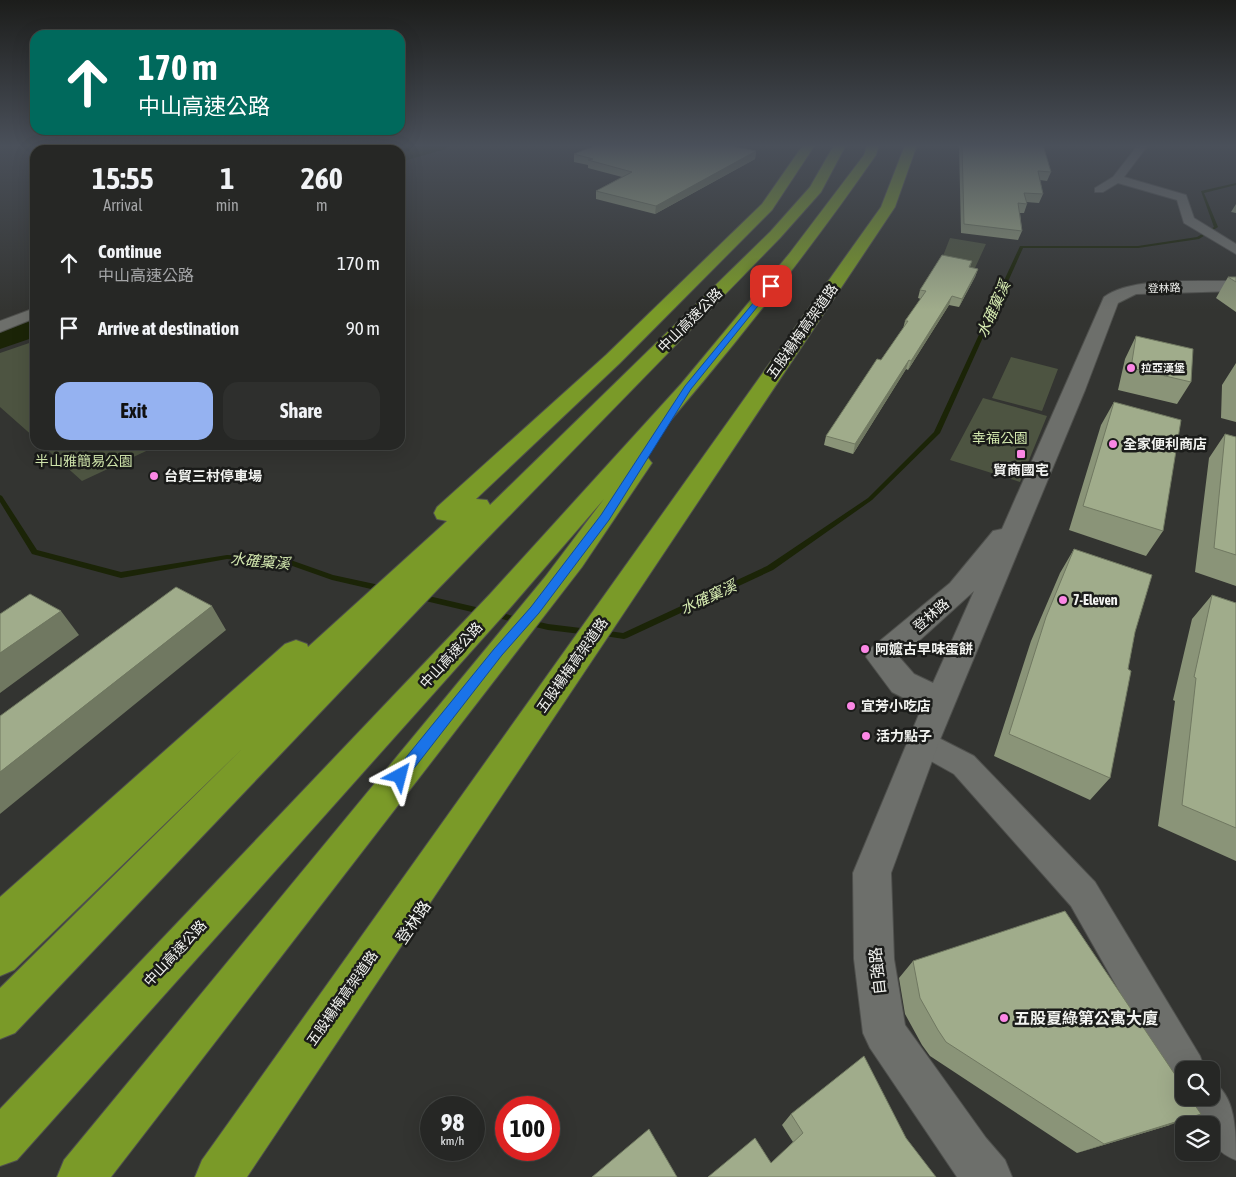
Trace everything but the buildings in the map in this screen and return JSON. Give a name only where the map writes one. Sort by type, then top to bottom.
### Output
[{"type":"highway","points":[[0,923],[613,359],[774,200]]},
{"type":"highway","points":[[417,578],[579,410],[759,232],[788,200]]},
{"type":"highway","name":"中山高速公路","points":[[0,1018],[383,612],[775,235],[806,200]]},
{"type":"highway","name":"中山高速公路","points":[[0,1143],[484,643],[500,601],[688,388],[795,257],[836,200]]},
{"type":"highway","name":"五股楊梅高架道路","points":[[219,1177],[888,207],[891,200]]},
{"type":"highway","points":[[81,1177],[484,643],[535,610],[605,517],[688,388]]},
{"type":"highway","points":[[0,956],[383,612]]},
{"type":"street","points":[[1183,200],[1188,220],[1236,250]]},
{"type":"street","name":"登林路","points":[[1025,508],[960,590],[881,657],[903,683],[941,702],[1025,508],[1075,390],[1110,301],[1118,294],[1134,289],[1236,286]]},
{"type":"street","points":[[0,327],[30,315]]},
{"type":"street","name":"登林路","points":[[242,1177],[566,691]]},
{"type":"street","name":"自強路","points":[[941,702],[923,742],[872,873],[874,959],[885,1033],[970,1156],[988,1177]]},
{"type":"street","points":[[923,742],[964,765],[1083,894],[1181,1061]]},
{"type":"street","points":[[1212,1106],[1236,1140]]},
{"type":"green space","points":[[950,238],[986,244],[975,268],[941,261]]},
{"type":"green space","name":"半山雅簡易公園","points":[[30,343],[30,434],[0,407],[0,353]]},
{"type":"green space","points":[[1011,357],[1058,369],[1042,411],[992,398]]},
{"type":"green space","name":"幸福公園","points":[[983,398],[1047,416],[1020,482],[950,460]]},
{"type":"green space","name":"半山雅簡易公園","points":[[48,450],[148,450],[82,481]]},
{"type":"waterway","name":"水確窠溪","points":[[601,633],[624,636],[770,568],[870,499],[937,433],[1021,247],[1138,247],[1198,238],[1216,227],[1205,200]]},
{"type":"waterway","points":[[0,340],[30,328]]},
{"type":"waterway","name":"水確窠溪","points":[[0,497],[35,552],[121,575],[227,557],[285,561],[332,577],[384,589]]},
{"type":"waterway","name":"水確窠溪","points":[[420,597],[548,627],[589,632]]},
{"type":"place","name":"拉亞漢堡","points":[[1131,368]]},
{"type":"place","name":"全家便利商店","points":[[1113,444]]},
{"type":"place","name":"貿商國宅","points":[[1021,454]]},
{"type":"place","name":"台貿三村停車場","points":[[154,476]]},
{"type":"place","name":"7-Eleven","points":[[1063,600]]},
{"type":"place","name":"阿嬤古早味蛋餅","points":[[865,649]]},
{"type":"place","name":"宜芳小吃店","points":[[851,706]]},
{"type":"place","name":"活力點子","points":[[866,736]]},
{"type":"place","name":"五股夏綠第公寓大廈","points":[[1004,1018]]},
{"type":"route","points":[[400,776],[498,652],[535,610],[605,517],[688,388],[771,286]]}]
